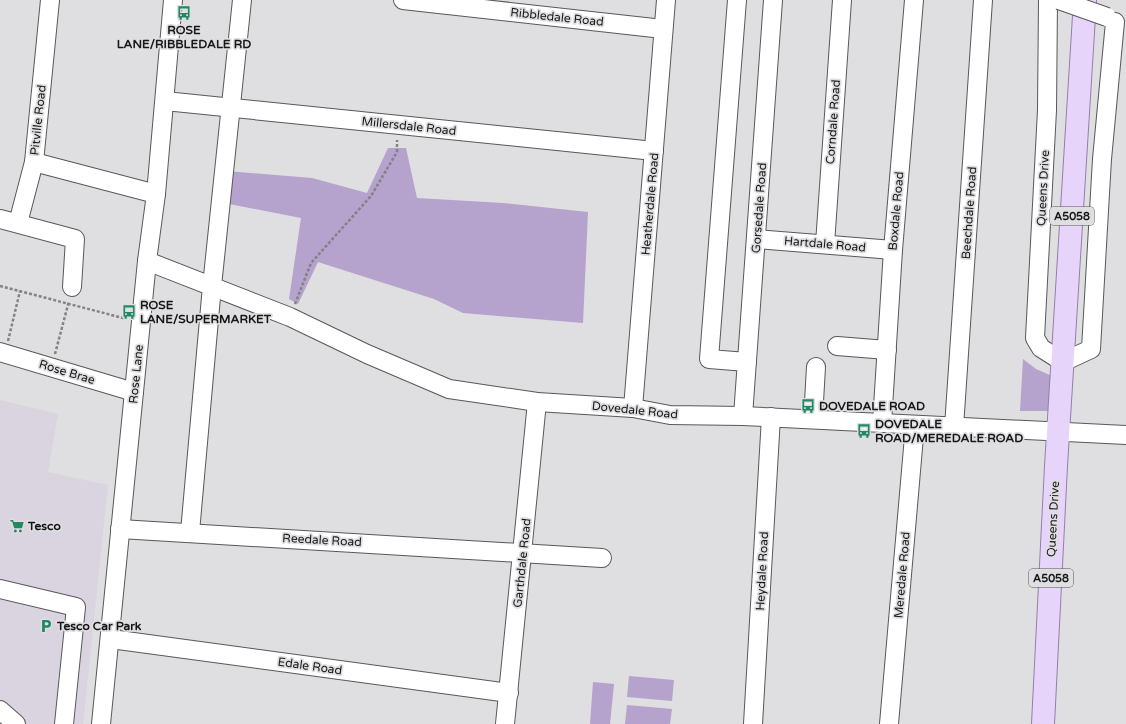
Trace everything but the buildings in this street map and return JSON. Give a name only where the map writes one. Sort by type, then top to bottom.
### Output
[{"type":"main road","name":"Queens Drive","points":[[1043,724],[1085,0]]},
{"type":"street","name":"Pitville Road","points":[[50,0],[34,162],[156,194]]},
{"type":"street","name":"Rose Lane","points":[[101,724],[147,261],[156,194],[173,0]]},
{"type":"street","points":[[190,532],[212,286],[242,0]]},
{"type":"street","name":"Ribbledale Road","points":[[404,0],[538,7],[663,28]]},
{"type":"street","name":"Heatherdale Road","points":[[633,408],[666,0]]},
{"type":"street","points":[[737,0],[709,359],[748,362]]},
{"type":"street","name":"Gorsedale Road","points":[[744,416],[773,0]]},
{"type":"street","name":"Corndale Road","points":[[824,244],[842,0]]},
{"type":"street","name":"Boxdale Road","points":[[882,423],[893,250],[914,0]]},
{"type":"street","name":"Beechdale Road","points":[[954,427],[984,0]]},
{"type":"street","name":"Queens Drive","points":[[1048,0],[1047,110],[1035,338],[1041,348],[1063,362]]},
{"type":"street","points":[[1059,0],[1116,22],[1102,159],[1090,349],[1063,362]]},
{"type":"street","name":"Millersdale Road","points":[[165,101],[654,151]]},
{"type":"street","points":[[18,223],[34,162]]},
{"type":"street","points":[[0,219],[75,239],[70,295]]},
{"type":"street","name":"Hartdale Road","points":[[756,239],[893,250]]},
{"type":"street","name":"Dovedale Road","points":[[147,261],[290,316],[366,354],[449,389],[537,402],[633,408],[670,415],[771,417],[1126,435]]},
{"type":"street","points":[[837,346],[887,350]]},
{"type":"street","name":"Rose Brae","points":[[2,353],[134,392]]},
{"type":"street","points":[[813,420],[816,367]]},
{"type":"street","name":"Garthdale Road","points":[[505,724],[524,552],[537,402]]},
{"type":"street","name":"Heydale Road","points":[[753,724],[771,417]]},
{"type":"street","name":"Meredale Road","points":[[889,724],[915,425]]},
{"type":"street","name":"Reedale Road","points":[[120,529],[524,552],[602,558]]},
{"type":"street","points":[[0,589],[76,606],[64,724]]},
{"type":"street","name":"Edale Road","points":[[110,639],[509,693]]},
{"type":"street","points":[[0,710],[16,724]]},
{"type":"path","points":[[290,316],[311,263],[372,196],[397,152],[397,125]]},
{"type":"path","points":[[0,286],[20,291],[70,295],[141,323]]},
{"type":"path","points":[[2,353],[20,291]]},
{"type":"path","points":[[52,367],[70,295]]},
{"type":"shaded area","points":[[388,148],[406,148],[417,198],[503,203],[588,212],[583,323],[463,313],[434,299],[318,262],[298,304],[289,299],[301,218],[224,203],[227,171],[312,178],[367,193]]},
{"type":"shaded area","points":[[1023,359],[1036,369],[1052,376],[1049,411],[1020,411]]},
{"type":"shaded area","name":"Tesco Car Park","points":[[0,400],[58,414],[48,472],[108,485],[83,724],[0,724]]},
{"type":"shaded area","points":[[629,676],[674,680],[672,701],[627,697]]},
{"type":"shaded area","points":[[593,682],[614,684],[610,724],[590,724]]},
{"type":"shaded area","points":[[627,705],[672,709],[670,724],[625,724]]},
{"type":"place","name":"ROSE LANE/RIBBLEDALE RD","points":[[184,13]]},
{"type":"place","name":"ROSE LANE/SUPERMARKET","points":[[129,312]]},
{"type":"place","name":"DOVEDALE ROAD","points":[[808,406]]},
{"type":"place","name":"DOVEDALE ROAD/MEREDALE ROAD","points":[[864,431]]},
{"type":"place","name":"Tesco","points":[[17,526]]},
{"type":"place","name":"Tesco Car Park","points":[[46,626]]}]
